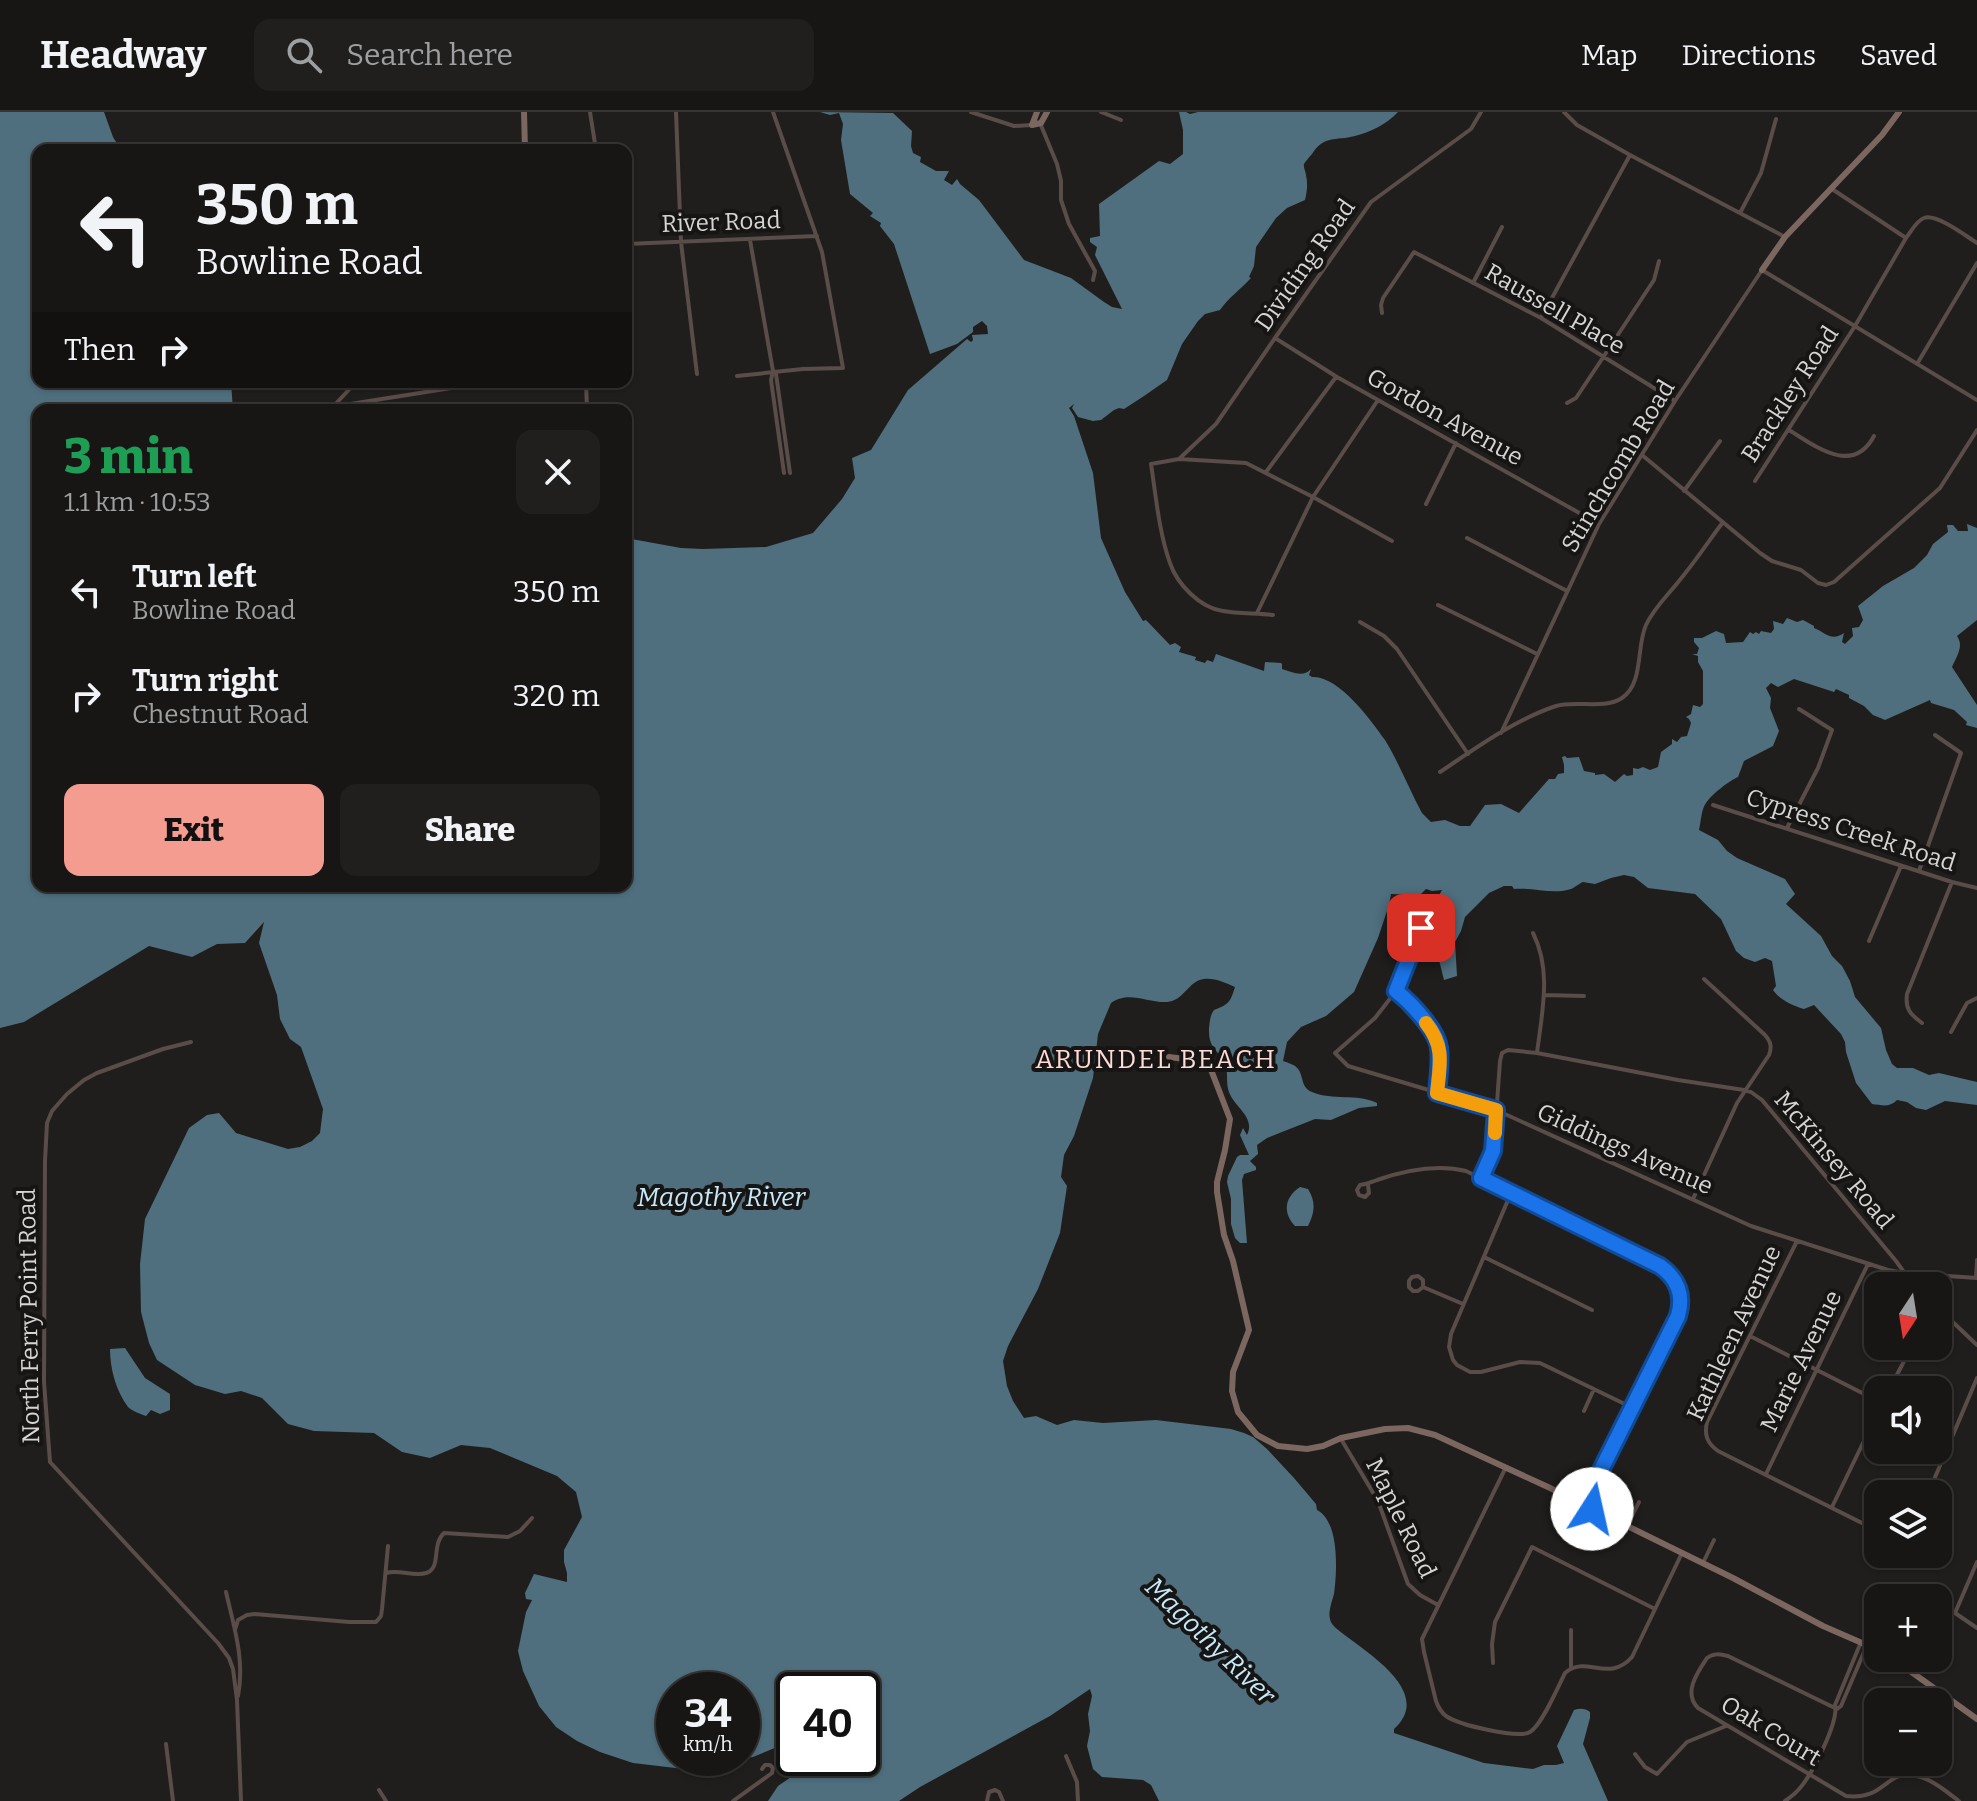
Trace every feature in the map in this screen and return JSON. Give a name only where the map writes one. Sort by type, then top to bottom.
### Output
[{"type":"street","points":[[524,112],[525,144]]},
{"type":"street","points":[[590,112],[595,144]]},
{"type":"street","points":[[676,112],[681,242],[697,374]]},
{"type":"street","points":[[737,376],[843,368],[822,252],[773,112]]},
{"type":"street","points":[[971,112],[1014,126],[1036,124],[1044,120],[1047,112]]},
{"type":"street","points":[[1037,112],[1036,124],[1057,166],[1061,200],[1069,224],[1095,271],[1093,280]]},
{"type":"street","points":[[1101,112],[1121,120]]},
{"type":"street","name":"Dividing Road","points":[[1179,459],[1216,424],[1371,202],[1471,129],[1481,112]]},
{"type":"street","points":[[1564,112],[1577,125],[1630,155],[1785,237]]},
{"type":"street","points":[[1899,112],[1882,135],[1785,237],[1762,270],[1977,400]]},
{"type":"street","points":[[1740,213],[1761,173],[1776,119]]},
{"type":"street","points":[[1541,318],[1630,155]]},
{"type":"street","points":[[1832,189],[1906,238]]},
{"type":"street","points":[[1855,326],[1906,238],[1923,218],[1941,221],[1977,243]]},
{"type":"street","points":[[1473,283],[1502,227]]},
{"type":"street","name":"River Road","points":[[632,244],[817,236]]},
{"type":"street","points":[[750,240],[776,374],[787,473]]},
{"type":"street","name":"Raussell Place","points":[[1382,313],[1383,298],[1414,252],[1541,318],[1675,401]]},
{"type":"street","points":[[1567,403],[1576,398],[1654,280],[1659,261]]},
{"type":"street","points":[[1917,364],[1977,263]]},
{"type":"street","name":"Stinchcomb Road","points":[[1501,733],[1599,524],[1675,401],[1762,270]]},
{"type":"street","name":"Brackley Road","points":[[1755,481],[1855,326]]},
{"type":"street","name":"Gordon Avenue","points":[[1275,338],[1337,377],[1599,524]]},
{"type":"street","points":[[1266,472],[1337,377]]},
{"type":"street","points":[[336,404],[350,388]]},
{"type":"street","points":[[350,404],[451,388]]},
{"type":"street","points":[[1257,613],[1313,497],[1378,400]]},
{"type":"street","points":[[1789,430],[1827,453],[1839,456],[1862,452],[1874,436]]},
{"type":"street","points":[[1642,455],[1772,561],[1793,566],[1826,585],[1834,582],[1940,488],[1977,430]]},
{"type":"street","points":[[1684,491],[1720,441]]},
{"type":"street","points":[[1426,504],[1456,443]]},
{"type":"street","points":[[1273,615],[1221,611],[1201,603],[1184,585],[1170,566],[1151,464],[1179,459],[1246,463],[1392,541]]},
{"type":"street","points":[[1440,772],[1542,711],[1561,704],[1607,703],[1620,700],[1628,693],[1635,681],[1639,647],[1646,625],[1723,522]]},
{"type":"street","points":[[1467,538],[1567,591]]},
{"type":"street","points":[[1438,605],[1537,654]]},
{"type":"street","points":[[1360,622],[1384,636],[1397,649],[1468,754]]},
{"type":"street","points":[[1787,828],[1818,768],[1832,730],[1799,709]]},
{"type":"street","points":[[1919,871],[1961,753],[1935,735]]},
{"type":"street","name":"Cypress Creek Road","points":[[1713,805],[1977,888]]},
{"type":"street","points":[[1869,941],[1901,866]]},
{"type":"street","points":[[1922,1023],[1906,1005],[1907,994],[1952,882]]},
{"type":"street","points":[[1421,928],[1396,991],[1409,1002],[1438,1040],[1437,1093]]},
{"type":"street","points":[[1533,933],[1542,954],[1545,978],[1537,1053]]},
{"type":"street","points":[[1693,1199],[1744,1090],[1769,1055],[1771,1043],[1704,979]]},
{"type":"street","name":"Giddings Avenue","points":[[1396,991],[1375,1018],[1335,1053],[1343,1063],[1496,1110],[1759,1229],[1900,1272]]},
{"type":"street","points":[[1544,995],[1584,996]]},
{"type":"street","points":[[1951,1032],[1967,1003],[1977,998]]},
{"type":"street","name":"North Ferry Point Road","points":[[191,1042],[96,1073],[67,1094],[52,1111],[47,1123],[44,1189],[44,1382],[50,1462],[229,1658],[237,1700],[241,1801]]},
{"type":"street","name":"McKinsey Road","points":[[1496,1110],[1500,1057],[1512,1049],[1751,1092],[1762,1100],[1903,1272]]},
{"type":"street","points":[[1169,1057],[1208,1062],[1230,1119],[1217,1182],[1224,1235],[1249,1330],[1231,1382],[1238,1412],[1257,1435],[1278,1446],[1300,1449],[1385,1429],[1408,1428],[1447,1439],[1864,1644],[1841,1706],[1809,1775],[1800,1789],[1785,1801]]},
{"type":"street","points":[[1481,1178],[1493,1151],[1496,1110]]},
{"type":"street","points":[[1368,1185],[1376,1180],[1434,1167],[1456,1169],[1481,1178],[1660,1266],[1676,1282],[1681,1299],[1678,1316],[1584,1504]]},
{"type":"street","points":[[1511,1193],[1451,1333],[1449,1347],[1453,1360],[1464,1369],[1479,1372],[1520,1362],[1538,1363],[1633,1408]]},
{"type":"street","name":"Kathleen Avenue","points":[[1765,1474],[1718,1451],[1705,1434],[1707,1422],[1797,1241]]},
{"type":"street","points":[[1484,1257],[1592,1310]]},
{"type":"street","points":[[1952,1276],[1976,1278],[1977,1260]]},
{"type":"street","name":"Marie Avenue","points":[[1765,1474],[1868,1264]]},
{"type":"street","points":[[1423,1287],[1463,1304]]},
{"type":"street","points":[[1952,1321],[1977,1345]]},
{"type":"street","points":[[1750,1336],[1864,1394]]},
{"type":"street","points":[[1952,1437],[1975,1390],[1977,1378]]},
{"type":"street","points":[[1584,1411],[1594,1389]]},
{"type":"street","name":"Maple Road","points":[[1341,1438],[1378,1501],[1408,1584],[1438,1605]]},
{"type":"street","points":[[1832,1507],[1864,1441]]},
{"type":"street","points":[[1506,1467],[1422,1640],[1438,1708],[1448,1717],[1473,1726],[1517,1734],[1529,1733],[1539,1723],[1565,1673],[1571,1668],[1580,1666],[1611,1670],[1625,1665],[1632,1657],[1682,1553]]},
{"type":"street","points":[[1765,1474],[1864,1524]]},
{"type":"street","points":[[1627,1526],[1639,1502]]},
{"type":"street","points":[[386,1573],[427,1573],[434,1567],[436,1544],[444,1533],[508,1537],[520,1531],[532,1518]]},
{"type":"street","points":[[1703,1563],[1714,1540]]},
{"type":"street","points":[[235,1630],[238,1620],[255,1614],[376,1622],[381,1616],[388,1546]]},
{"type":"street","points":[[1493,1663],[1495,1622],[1532,1547],[1655,1609]]},
{"type":"street","points":[[1955,1613],[1977,1562]]},
{"type":"street","points":[[226,1592],[241,1656],[237,1700]]},
{"type":"street","points":[[1952,1612],[1977,1628]]},
{"type":"street","points":[[1571,1630],[1571,1668]]},
{"type":"street","name":"Oak Court","points":[[1837,1709],[1728,1656],[1714,1654],[1707,1658],[1691,1688],[1690,1697],[1698,1708],[1846,1796],[1877,1797],[1891,1782],[1905,1776]]},
{"type":"street","points":[[1912,1672],[1977,1719]]},
{"type":"street","points":[[1635,1754],[1645,1767],[1657,1774],[1687,1742],[1726,1726]]},
{"type":"street","points":[[166,1744],[173,1801]]},
{"type":"street","points":[[1066,1756],[1077,1782],[1078,1801]]},
{"type":"street","points":[[733,1801],[772,1773],[773,1768],[765,1765],[762,1769]]},
{"type":"street","points":[[1905,1776],[1924,1777],[1959,1801]]},
{"type":"street","points":[[379,1790],[386,1801]]},
{"type":"street","points":[[987,1801],[989,1792],[995,1790],[1003,1801]]},
{"type":"water","name":"Magothy River","points":[[0,112],[104,112],[117,144],[32,144],[32,388],[231,388],[233,404],[32,404],[32,892],[632,892],[632,539],[681,548],[766,547],[813,533],[842,499],[855,478],[852,458],[871,450],[908,390],[967,339],[971,342],[972,335],[988,334],[987,326],[982,321],[957,344],[930,354],[894,244],[880,226],[881,223],[870,216],[873,213],[850,194],[841,140],[843,124],[839,113],[830,115],[820,112],[893,113],[912,131],[911,146],[913,153],[921,157],[920,162],[936,171],[949,171],[944,180],[952,185],[957,179],[979,200],[1024,260],[1071,278],[1112,307],[1122,309],[1095,255],[1097,247],[1090,242],[1090,238],[1100,236],[1099,204],[1159,161],[1170,164],[1183,154],[1179,112],[1398,112],[1373,130],[1326,141],[1316,148],[1304,164],[1307,185],[1305,200],[1287,208],[1276,218],[1256,247],[1251,278],[1220,310],[1205,314],[1198,321],[1182,344],[1167,380],[1124,409],[1114,410],[1101,420],[1078,417],[1072,408],[1074,404],[1069,408],[1093,473],[1101,538],[1125,592],[1143,621],[1146,620],[1170,645],[1175,643],[1181,647],[1179,652],[1196,657],[1195,660],[1213,662],[1216,654],[1264,671],[1265,662],[1281,663],[1282,669],[1297,674],[1311,669],[1309,675],[1312,677],[1332,683],[1353,700],[1385,740],[1422,813],[1431,822],[1445,820],[1470,826],[1485,805],[1501,804],[1519,813],[1549,779],[1564,773],[1562,757],[1565,756],[1579,757],[1584,771],[1604,774],[1615,782],[1624,774],[1633,775],[1633,768],[1650,770],[1658,767],[1661,752],[1672,744],[1672,739],[1677,742],[1687,736],[1691,723],[1686,717],[1691,714],[1693,705],[1700,707],[1703,704],[1703,671],[1698,656],[1692,654],[1697,654],[1699,648],[1694,638],[1702,638],[1716,631],[1724,634],[1726,643],[1743,642],[1750,632],[1771,633],[1773,621],[1783,624],[1787,618],[1797,622],[1803,620],[1832,636],[1844,633],[1842,642],[1845,644],[1853,636],[1852,628],[1859,627],[1863,620],[1858,606],[1883,586],[1914,568],[1933,544],[1948,532],[1947,525],[1953,525],[1958,531],[1968,531],[1967,524],[1977,528],[1977,620],[1957,636],[1960,647],[1952,667],[1977,705],[1977,728],[1966,725],[1967,722],[1954,710],[1930,700],[1885,720],[1836,689],[1834,692],[1794,679],[1778,687],[1771,683],[1766,688],[1779,731],[1773,746],[1744,761],[1738,777],[1709,799],[1703,809],[1699,830],[1718,840],[1737,858],[1785,879],[1795,894],[1786,904],[1821,936],[1832,956],[1842,966],[1855,997],[1881,1028],[1892,1064],[1897,1068],[1913,1068],[1929,1075],[1939,1073],[1977,1082],[1977,1105],[1945,1101],[1926,1110],[1897,1100],[1888,1105],[1872,1104],[1856,1083],[1841,1034],[1814,1005],[1804,1009],[1776,994],[1773,990],[1776,986],[1772,961],[1765,958],[1755,962],[1744,958],[1736,951],[1721,919],[1695,894],[1648,888],[1634,877],[1624,875],[1595,884],[1583,882],[1564,891],[1504,886],[1489,893],[1465,917],[1455,942],[1457,976],[1444,980],[1438,956],[1437,932],[1424,927],[1428,925],[1442,890],[1426,889],[1420,895],[1391,894],[1378,938],[1354,992],[1326,1016],[1301,1027],[1287,1042],[1283,1061],[1298,1069],[1305,1087],[1312,1092],[1369,1100],[1377,1106],[1359,1108],[1331,1120],[1315,1119],[1257,1145],[1258,1154],[1250,1161],[1256,1170],[1244,1174],[1242,1180],[1247,1243],[1240,1243],[1235,1238],[1227,1182],[1237,1157],[1249,1155],[1240,1135],[1243,1128],[1247,1135],[1249,1123],[1229,1092],[1226,1067],[1209,1036],[1214,1010],[1228,1002],[1235,987],[1204,979],[1194,983],[1173,1001],[1131,997],[1111,1003],[1098,1034],[1093,1078],[1074,1136],[1064,1155],[1061,1177],[1067,1186],[1060,1233],[1038,1289],[1003,1361],[1007,1386],[1024,1418],[1036,1416],[1057,1425],[1074,1420],[1103,1423],[1156,1420],[1231,1429],[1253,1437],[1294,1478],[1330,1525],[1336,1561],[1330,1621],[1377,1660],[1401,1686],[1406,1700],[1405,1715],[1394,1733],[1484,1763],[1533,1769],[1564,1763],[1557,1746],[1574,1710],[1584,1709],[1590,1712],[1590,1718],[1583,1744],[1608,1801],[1159,1801],[1151,1785],[1143,1780],[1102,1777],[1093,1769],[1087,1746],[1090,1689],[1050,1716],[899,1801],[768,1801],[778,1786],[793,1776],[880,1776],[880,1672],[776,1672],[776,1747],[760,1754],[760,1672],[656,1672],[656,1766],[633,1763],[577,1741],[556,1727],[539,1706],[523,1671],[518,1651],[526,1612],[532,1600],[526,1599],[525,1593],[534,1574],[567,1582],[564,1550],[582,1517],[576,1492],[557,1476],[490,1448],[461,1445],[430,1458],[402,1452],[374,1433],[314,1431],[288,1424],[262,1398],[241,1391],[225,1394],[195,1385],[157,1360],[141,1312],[140,1264],[145,1219],[189,1128],[207,1115],[219,1113],[236,1133],[288,1149],[312,1141],[320,1133],[323,1109],[301,1047],[290,1039],[280,1019],[277,995],[259,943],[264,922],[245,943],[217,944],[192,957],[149,946],[24,1022],[0,1028]]},
{"type":"water","points":[[1300,1187],[1308,1189],[1313,1203],[1308,1226],[1295,1226],[1288,1215],[1288,1200]]},
{"type":"water","points":[[125,1348],[145,1378],[170,1394],[170,1410],[160,1414],[151,1410],[146,1416],[128,1407],[117,1387],[110,1357],[110,1349]]},
{"type":"slow traffic","points":[[1426,1023],[1435,1034],[1440,1052],[1437,1093],[1496,1110],[1495,1133]]},
{"type":"district","name":"ARUNDEL BEACH","points":[[1156,1059]]},
{"type":"route","points":[[1421,928],[1396,991],[1409,1002],[1438,1040],[1437,1093],[1496,1110],[1492,1156],[1481,1178],[1660,1266],[1671,1275],[1679,1288],[1681,1305],[1678,1316],[1584,1504],[1592,1509]]}]
